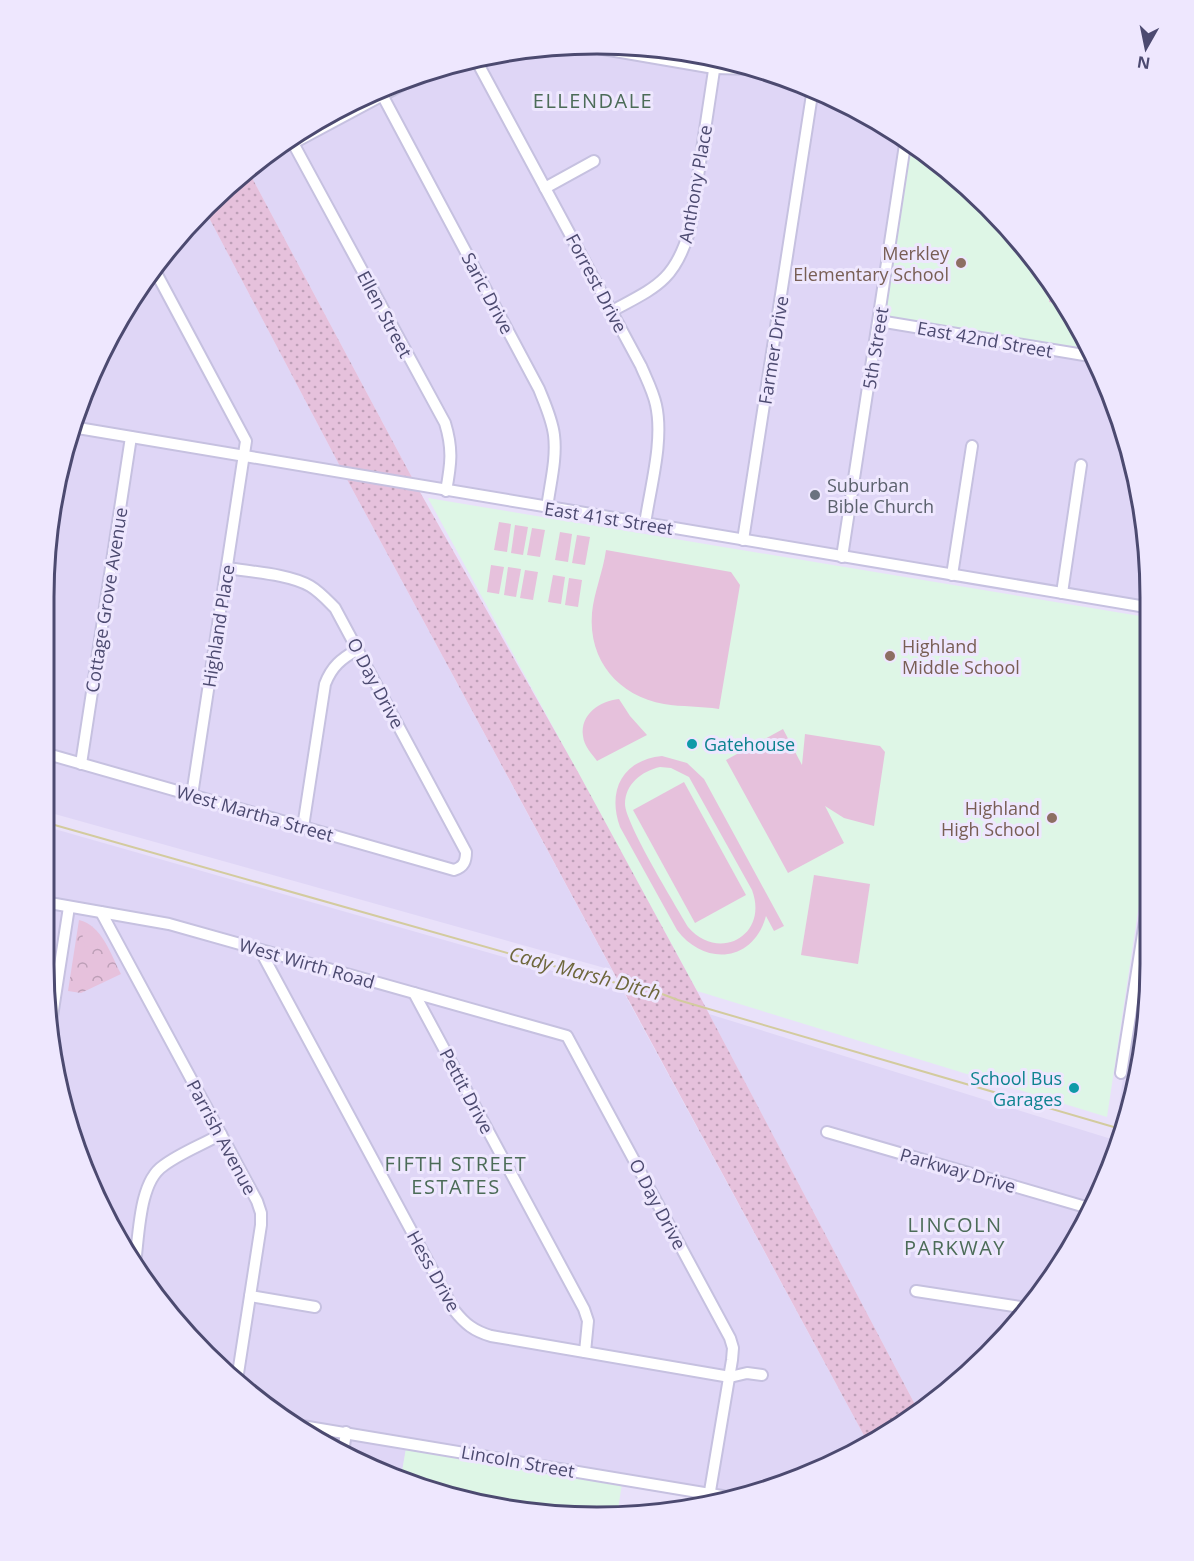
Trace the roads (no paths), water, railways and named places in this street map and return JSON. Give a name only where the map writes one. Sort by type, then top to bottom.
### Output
[{"type":"street","name":"Forrest Drive","points":[[481,67],[641,366],[656,405],[657,445],[645,524]]},
{"type":"street","name":"Anthony Place","points":[[612,311],[653,289],[671,272],[683,254],[690,230],[714,67]]},
{"type":"street","name":"Saric Drive","points":[[383,98],[539,389],[549,414],[554,435],[554,459],[547,508]]},
{"type":"street","name":"Farmer Drive","points":[[743,540],[811,98]]},
{"type":"street","name":"Ellen Street","points":[[295,146],[445,423],[451,441],[452,457],[446,491]]},
{"type":"street","name":"5th Street","points":[[842,557],[904,150]]},
{"type":"street","points":[[545,188],[594,161]]},
{"type":"street","points":[[156,280],[246,441],[245,456]]},
{"type":"street","name":"East 42nd Street","points":[[879,321],[1083,355]]},
{"type":"street","name":"East 41st Street","points":[[81,429],[1140,606]]},
{"type":"street","name":"Cottage Grove Avenue","points":[[81,764],[131,437]]},
{"type":"street","points":[[952,575],[972,446]]},
{"type":"street","name":"Highland Place","points":[[192,795],[245,456]]},
{"type":"street","points":[[1062,593],[1081,465]]},
{"type":"street","name":"O Day Drive","points":[[227,568],[293,579],[309,585],[322,594],[335,608],[466,852],[464,864]]},
{"type":"street","points":[[303,827],[325,684],[331,669],[340,660],[358,649]]},
{"type":"street","name":"West Martha Street","points":[[54,756],[454,870],[464,864]]},
{"type":"street","name":"West Wirth Road","points":[[54,905],[169,924],[567,1036]]},
{"type":"street","points":[[55,998],[69,907]]},
{"type":"street","name":"Parrish Avenue","points":[[101,912],[257,1201],[261,1213],[238,1371]]},
{"type":"street","name":"Hess Drive","points":[[260,950],[454,1310],[464,1322],[477,1332],[491,1336],[730,1377],[747,1373],[762,1375]]},
{"type":"street","points":[[1121,1073],[1140,953]]},
{"type":"street","name":"Pettit Drive","points":[[414,993],[584,1309],[588,1321],[585,1352]]},
{"type":"street","name":"O Day Drive","points":[[567,1036],[730,1338],[733,1348],[730,1377],[709,1495]]},
{"type":"street","name":"Parkway Drive","points":[[826,1132],[1083,1206]]},
{"type":"street","points":[[137,1251],[146,1190],[152,1177],[161,1166],[221,1134]]},
{"type":"street","points":[[916,1291],[1018,1307]]},
{"type":"street","points":[[250,1296],[315,1307]]},
{"type":"street","name":"Lincoln Street","points":[[315,1428],[703,1497]]},
{"type":"street","points":[[344,1444],[346,1432]]},
{"type":"waterway","name":"Cady Marsh Ditch","points":[[54,825],[603,980],[654,991],[678,1000],[1114,1127]]},
{"type":"place","name":"Merkley Elementary School","points":[[961,263]]},
{"type":"place","name":"Suburban Bible Church","points":[[815,495]]},
{"type":"place","name":"Highland Middle School","points":[[890,656]]},
{"type":"place","name":"Gatehouse","points":[[692,744]]},
{"type":"place","name":"Highland High School","points":[[1052,818]]},
{"type":"place","name":"School Bus Garages","points":[[1074,1088]]},
{"type":"district","name":"ELLENDALE","points":[[593,100]]},
{"type":"district","name":"FIFTH STREET ESTATES","points":[[456,1174]]},
{"type":"district","name":"LINCOLN PARKWAY","points":[[955,1236]]}]
